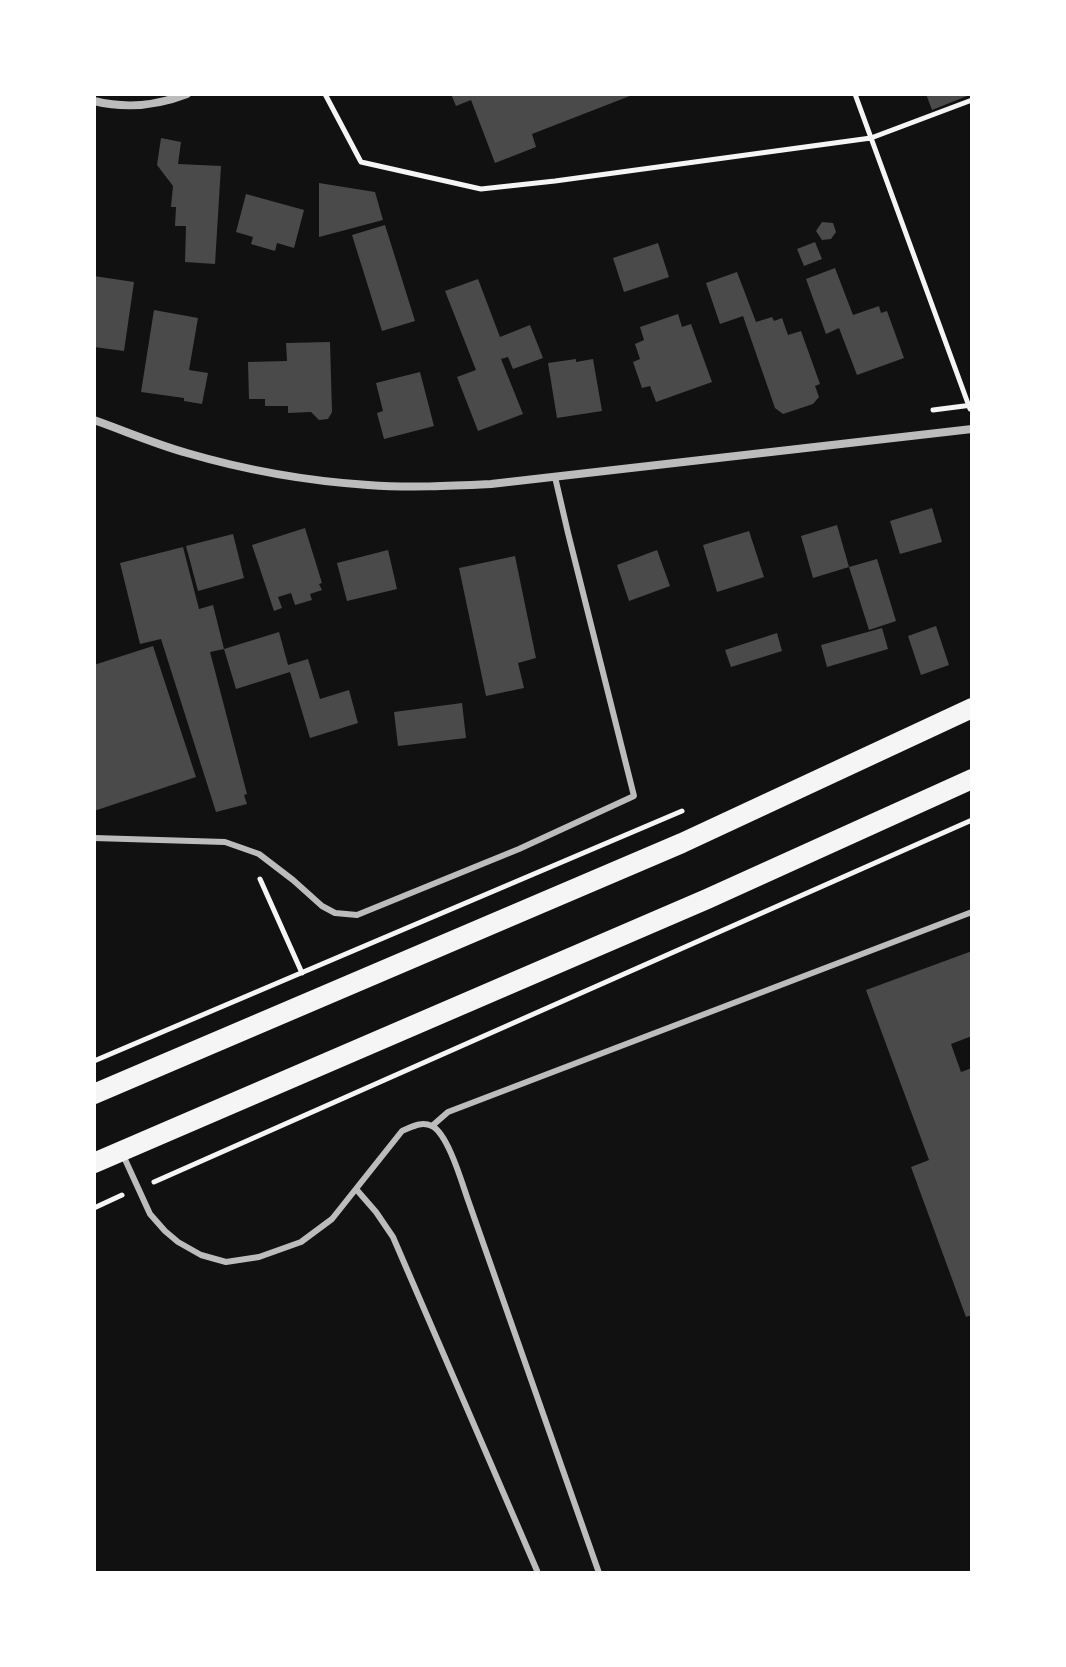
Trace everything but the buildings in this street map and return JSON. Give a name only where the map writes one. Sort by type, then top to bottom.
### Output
[{"type":"main road","points":[[94,1094],[682,843],[972,708]]},
{"type":"main road","points":[[94,1163],[692,906],[972,779]]},
{"type":"street","points":[[101,100],[131,107],[166,103],[187,94]]},
{"type":"street","points":[[94,420],[187,453],[240,466],[369,485],[430,486],[491,484],[972,429]]},
{"type":"lane","points":[[94,838],[225,842],[259,854],[322,906],[335,913],[357,915],[519,849],[634,796],[555,477]]},
{"type":"lane","points":[[432,1126],[448,1112],[972,912]]},
{"type":"lane","points":[[122,1151],[150,1214],[165,1231],[201,1255],[226,1262],[259,1257],[301,1242],[332,1219],[402,1131],[418,1124],[432,1126],[440,1133],[450,1152],[599,1573]]},
{"type":"lane","points":[[356,1189],[393,1237],[538,1573]]},
{"type":"path","points":[[325,94],[361,162],[481,189],[871,138],[972,100]]},
{"type":"path","points":[[855,94],[972,414]]},
{"type":"path","points":[[925,411],[971,406]]},
{"type":"path","points":[[94,1061],[687,809]]},
{"type":"path","points":[[94,1208],[972,820]]},
{"type":"path","points":[[236,846],[257,873],[302,973]]},
{"type":"path","points":[[341,1090],[345,1098]]}]
